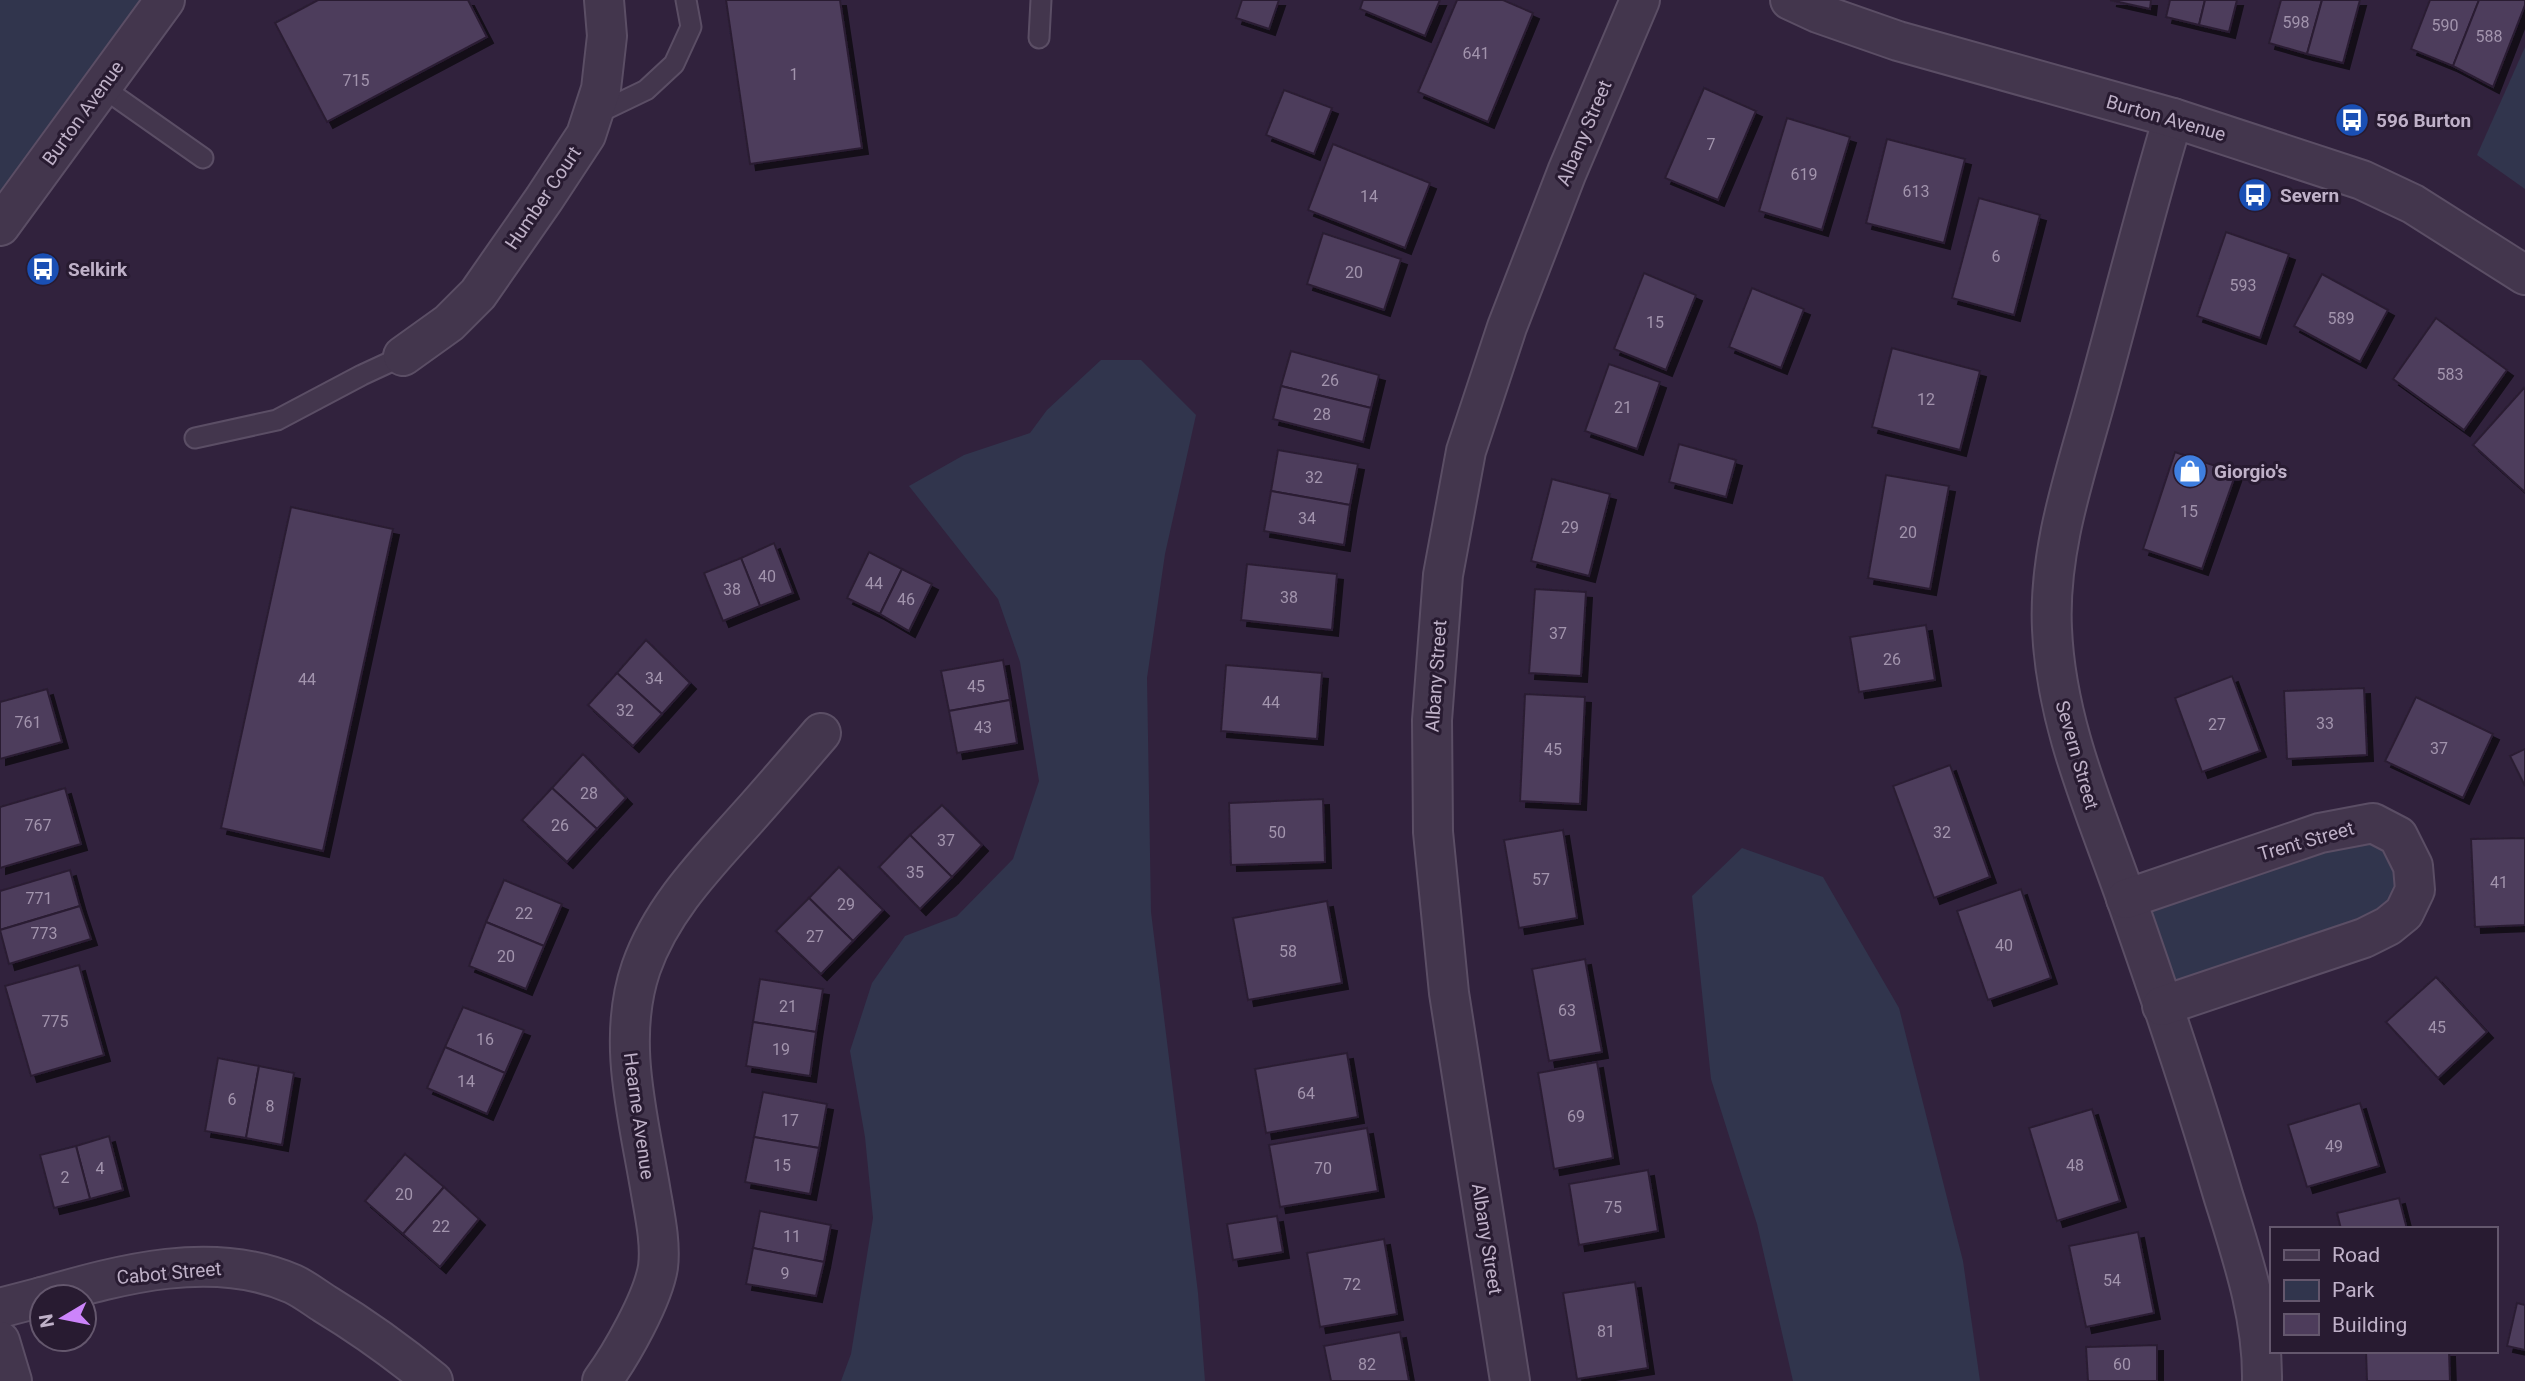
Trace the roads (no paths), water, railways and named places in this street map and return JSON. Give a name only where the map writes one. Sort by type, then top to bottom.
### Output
[{"type":"street","name":"Burton Avenue","points":[[0,226],[165,0]]},
{"type":"street","name":"Humber Court","points":[[403,356],[449,323],[478,294],[586,135],[601,89],[607,36],[604,0]]},
{"type":"street","name":"Albany Street","points":[[1510,1381],[1449,993],[1433,832],[1432,720],[1443,575],[1466,451],[1507,327],[1567,172],[1640,0]]},
{"type":"street","name":"Burton Avenue","points":[[1790,0],[1818,13],[1898,41],[2173,118],[2362,180],[2413,205],[2525,275]]},
{"type":"street","name":"Severn Street","points":[[2173,118],[2053,566],[2052,630],[2059,692],[2089,800],[2162,1006],[2244,1265],[2258,1319],[2262,1381]]},
{"type":"street","name":"Hearne Avenue","points":[[602,1381],[614,1366],[647,1301],[658,1267],[656,1223],[628,1051],[629,1021],[641,968],[660,926],[694,876],[821,733]]},
{"type":"street","name":"Trent Street","points":[[2126,899],[2320,833],[2373,823],[2398,836],[2413,866],[2415,890],[2404,913],[2388,926],[2364,938],[2162,1006]]},
{"type":"street","name":"Cabot Street","points":[[92,1283],[113,1277],[164,1270],[216,1266],[258,1273],[293,1284],[344,1315],[433,1381]]},
{"type":"street","name":"Cabot Street","points":[[0,1308],[28,1301]]},
{"type":"street","points":[[0,1341],[12,1381]]},
{"type":"lane","points":[[592,116],[646,90],[674,64],[691,27],[686,0]]},
{"type":"lane","points":[[1039,38],[1041,0]]},
{"type":"lane","points":[[102,88],[203,158]]},
{"type":"lane","points":[[195,438],[277,420],[403,356]]},
{"type":"place","name":"596 Burton","points":[[2352,120]]},
{"type":"place","name":"Severn","points":[[2255,195]]},
{"type":"place","name":"Selkirk","points":[[43,269]]},
{"type":"place","name":"Giorgio's","points":[[2190,471]]}]
